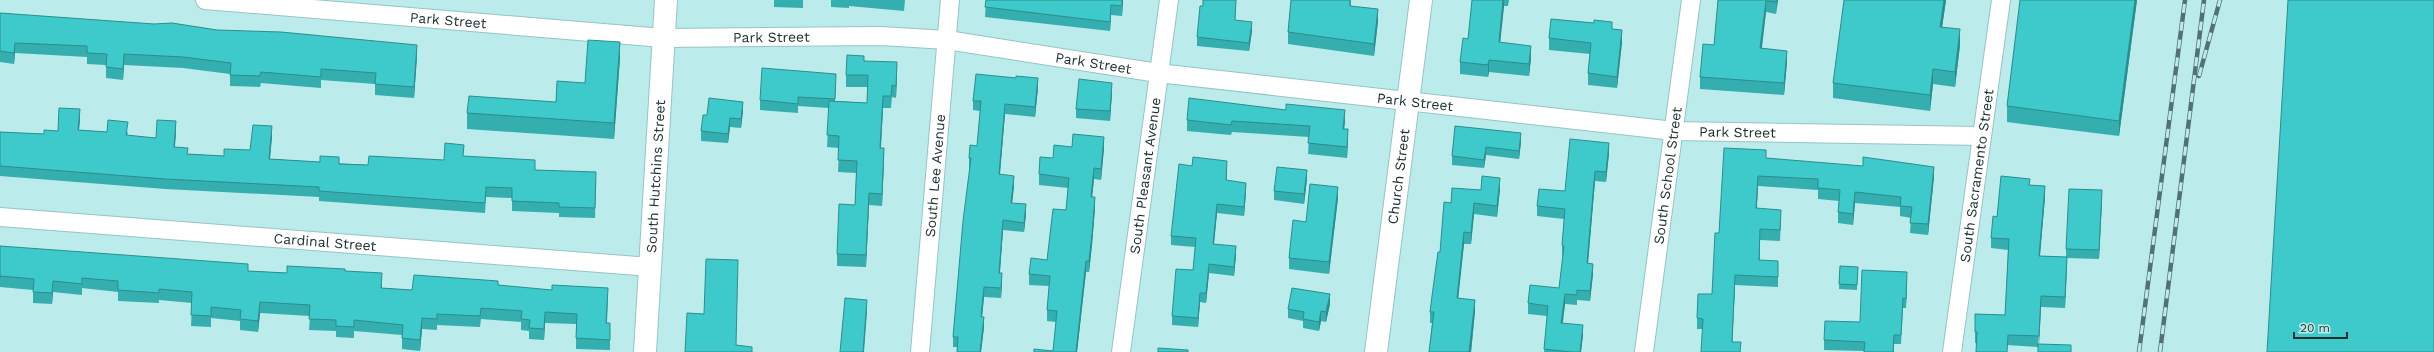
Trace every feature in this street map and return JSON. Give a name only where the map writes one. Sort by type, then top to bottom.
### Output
[{"type":"street","name":"Park Street","points":[[205,0],[664,38],[881,36],[947,40],[1158,73],[1407,99],[1674,130],[1982,136]]},
{"type":"street","name":"South Hutchins Street","points":[[646,352],[666,0]]},
{"type":"street","name":"South Lee Avenue","points":[[920,352],[950,0]]},
{"type":"street","name":"South Pleasant Avenue","points":[[1121,352],[1168,0]]},
{"type":"street","name":"Church Street","points":[[1376,352],[1407,99],[1421,0]]},
{"type":"street","name":"South School Street","points":[[1644,352],[1691,0]]},
{"type":"street","name":"South Sacramento Street","points":[[1952,352],[2001,0]]},
{"type":"street","name":"Cardinal Street","points":[[0,217],[651,267]]},
{"type":"building","points":[[986,0],[1122,0],[1122,6],[1111,5],[1110,22],[985,7]]},
{"type":"building","points":[[1203,0],[1236,0],[1235,20],[1252,22],[1249,43],[1197,37],[1200,6],[1203,6]]},
{"type":"building","points":[[1291,0],[1350,0],[1350,6],[1378,9],[1374,44],[1288,32]]},
{"type":"building","points":[[1472,0],[1503,0],[1499,42],[1531,46],[1529,64],[1489,60],[1488,65],[1460,62],[1463,38],[1468,39]]},
{"type":"building","points":[[1718,0],[1777,0],[1776,2],[1766,1],[1760,48],[1787,51],[1784,83],[1700,77],[1703,44],[1714,45]]},
{"type":"building","points":[[1844,0],[1944,0],[1940,27],[1960,29],[1955,72],[1933,69],[1930,95],[1833,83]]},
{"type":"building","points":[[2020,0],[2135,0],[2119,121],[2007,106]]},
{"type":"building","points":[[2288,0],[2434,0],[2434,352],[2267,352]]},
{"type":"building","points":[[0,13],[154,24],[172,23],[217,30],[281,32],[417,45],[414,87],[375,84],[376,73],[321,69],[321,77],[261,72],[260,76],[230,75],[231,63],[183,57],[124,54],[123,69],[106,67],[107,54],[87,53],[87,46],[15,43],[14,53],[0,51]]},
{"type":"building","points":[[1551,19],[1594,23],[1594,20],[1612,22],[1612,29],[1622,30],[1617,77],[1588,73],[1591,43],[1549,38]]},
{"type":"building","points":[[588,40],[620,42],[614,123],[467,113],[469,96],[556,102],[557,81],[585,83]]},
{"type":"building","points":[[847,55],[864,56],[864,61],[897,62],[896,86],[892,85],[891,96],[883,96],[880,148],[884,148],[882,194],[869,193],[866,255],[837,254],[839,204],[855,205],[857,161],[838,160],[839,136],[827,135],[829,101],[867,103],[868,75],[846,75]]},
{"type":"building","points":[[762,68],[836,74],[835,99],[798,97],[798,104],[760,100]]},
{"type":"building","points":[[976,74],[1016,78],[1016,76],[1038,78],[1035,107],[1005,104],[999,174],[1014,176],[1011,203],[1026,204],[1024,223],[1003,220],[999,273],[1002,273],[1001,288],[984,287],[981,317],[984,317],[980,352],[957,352],[958,337],[953,337],[963,221],[971,158],[969,158],[970,145],[977,146],[981,101],[973,101]]},
{"type":"building","points":[[1079,79],[1112,83],[1110,111],[1076,109]]},
{"type":"building","points":[[709,98],[743,102],[741,119],[730,118],[728,134],[701,131],[703,115],[707,115]]},
{"type":"building","points":[[1189,98],[1286,110],[1286,104],[1345,110],[1343,129],[1348,129],[1347,147],[1308,143],[1310,126],[1232,121],[1231,125],[1187,120]]},
{"type":"building","points":[[59,108],[80,109],[78,130],[107,132],[108,120],[128,122],[126,135],[156,138],[157,120],[176,121],[174,147],[188,148],[187,154],[224,156],[224,149],[250,150],[253,125],[272,126],[269,159],[320,162],[320,156],[339,157],[339,164],[368,165],[369,156],[444,160],[445,143],[464,145],[463,156],[535,160],[535,170],[596,172],[595,208],[559,207],[559,203],[512,201],[512,188],[486,187],[485,203],[319,191],[319,187],[165,179],[0,166],[0,132],[44,134],[44,130],[58,131]]},
{"type":"building","points":[[1455,126],[1521,133],[1519,151],[1486,147],[1484,160],[1452,156]]},
{"type":"building","points":[[1073,134],[1104,137],[1101,169],[1094,168],[1091,197],[1095,197],[1092,234],[1089,261],[1086,261],[1076,352],[1034,352],[1034,349],[1053,351],[1057,311],[1047,310],[1050,276],[1029,274],[1031,258],[1047,260],[1053,209],[1066,210],[1069,178],[1039,174],[1040,157],[1053,158],[1054,145],[1072,147]]},
{"type":"building","points":[[1570,139],[1609,143],[1606,172],[1595,171],[1587,263],[1593,264],[1590,291],[1577,290],[1577,295],[1565,294],[1561,323],[1583,325],[1580,352],[1544,349],[1548,306],[1528,303],[1530,285],[1559,288],[1564,246],[1562,245],[1565,209],[1537,206],[1539,189],[1565,191]]},
{"type":"building","points":[[1724,148],[1766,150],[1766,158],[1863,166],[1863,157],[1934,167],[1928,224],[1910,223],[1912,207],[1900,206],[1901,197],[1855,192],[1853,214],[1838,212],[1840,190],[1818,188],[1818,179],[1758,176],[1756,208],[1781,210],[1780,230],[1760,229],[1759,260],[1778,261],[1778,277],[1735,275],[1732,342],[1741,342],[1740,352],[1701,352],[1703,319],[1697,318],[1698,294],[1712,294],[1715,233],[1719,233]]},
{"type":"building","points":[[1193,157],[1227,161],[1226,180],[1246,183],[1244,207],[1217,204],[1213,244],[1236,246],[1234,267],[1209,264],[1206,293],[1200,293],[1198,318],[1172,316],[1176,269],[1193,270],[1196,238],[1171,236],[1179,164],[1192,166]]},
{"type":"building","points":[[1277,167],[1307,170],[1304,194],[1274,191]]},
{"type":"building","points":[[1482,176],[1500,178],[1497,206],[1474,203],[1471,233],[1464,232],[1457,298],[1475,300],[1469,352],[1429,352],[1434,312],[1430,312],[1438,252],[1440,252],[1444,202],[1451,203],[1452,188],[1481,190]]},
{"type":"building","points":[[2001,176],[2030,179],[2029,185],[2045,186],[2039,256],[2067,257],[2065,297],[2041,296],[2039,336],[2008,335],[2007,352],[1976,352],[1977,332],[1975,332],[1975,314],[2005,315],[2009,239],[1991,238],[1993,216],[1997,217]]},
{"type":"building","points":[[1310,184],[1338,187],[1329,262],[1289,258],[1293,220],[1306,222]]},
{"type":"building","points":[[2069,189],[2102,190],[2099,250],[2066,249]]},
{"type":"building","points":[[0,246],[248,264],[248,271],[287,273],[287,266],[345,269],[345,271],[382,273],[381,288],[412,290],[414,275],[498,281],[498,285],[552,290],[552,285],[608,288],[606,323],[610,323],[610,340],[576,338],[577,314],[545,312],[544,329],[529,328],[530,320],[521,319],[522,311],[481,308],[480,316],[437,314],[437,319],[422,318],[420,340],[402,338],[403,325],[354,320],[354,327],[336,326],[336,320],[309,319],[310,305],[260,302],[258,321],[240,319],[241,310],[211,307],[211,316],[191,315],[192,292],[159,289],[159,293],[118,290],[118,281],[82,278],[82,284],[53,281],[52,293],[33,292],[34,279],[0,276]]},
{"type":"building","points":[[706,259],[738,260],[736,345],[752,347],[752,352],[685,352],[687,313],[704,314]]},
{"type":"building","points":[[1840,266],[1858,267],[1857,285],[1839,284]]},
{"type":"building","points":[[1862,270],[1907,272],[1906,299],[1903,298],[1901,335],[1894,335],[1893,352],[1864,352],[1865,342],[1824,340],[1825,321],[1860,322]]},
{"type":"building","points":[[1292,288],[1330,294],[1326,312],[1321,311],[1319,322],[1303,319],[1304,312],[1288,309]]},
{"type":"building","points":[[845,298],[867,300],[863,352],[840,352]]},
{"type":"building","points":[[2038,344],[2071,345],[2071,352],[2038,352]]},
{"type":"building","points":[[1158,348],[1188,350],[1188,352],[1158,352]]},
{"type":"railway","points":[[2139,352],[2185,0]]},
{"type":"railway","points":[[2160,352],[2204,0]]},
{"type":"railway","points":[[2199,76],[2220,0]]}]
